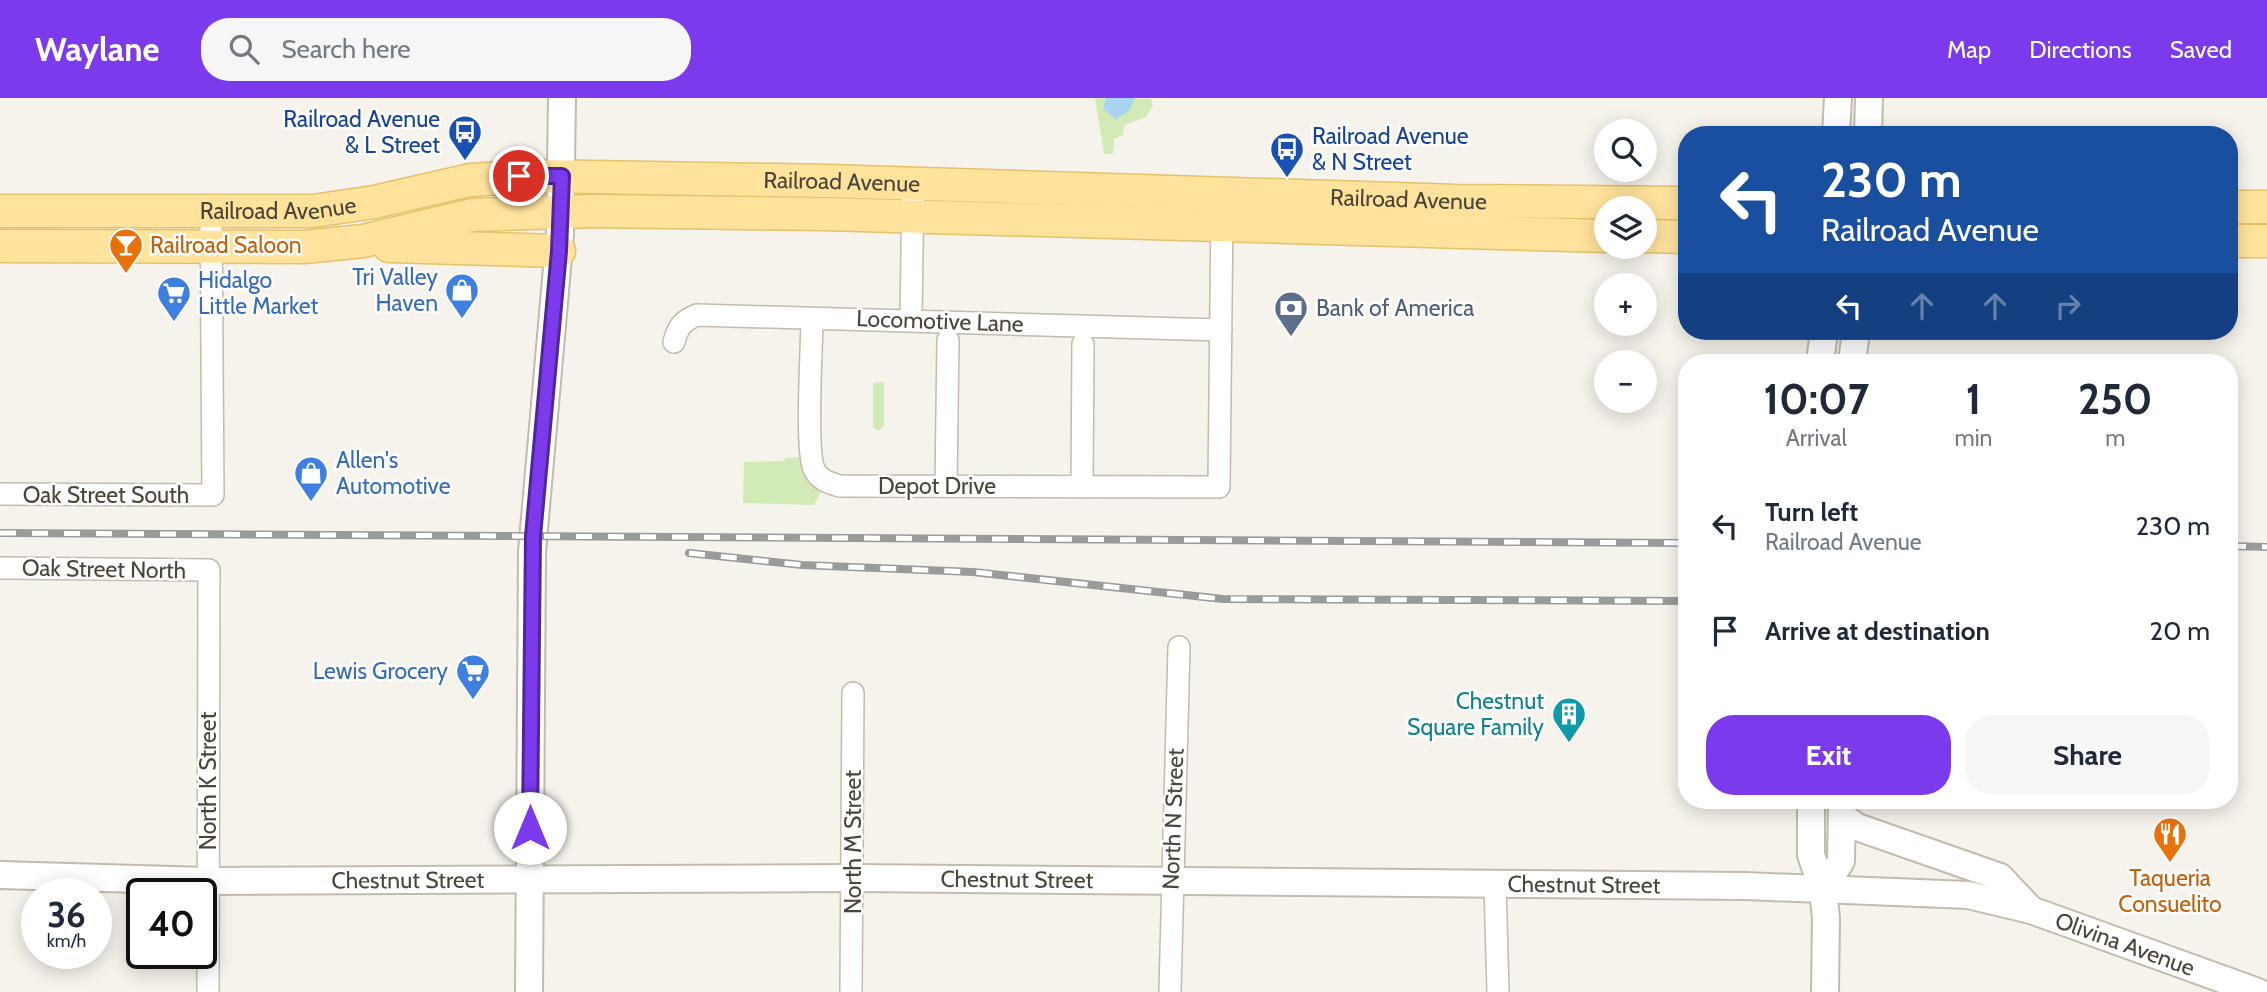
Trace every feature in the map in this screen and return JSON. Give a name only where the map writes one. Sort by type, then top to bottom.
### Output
[{"type":"main road","name":"Railroad Avenue","points":[[0,211],[313,211],[374,202],[470,180],[562,176],[1678,203]]},
{"type":"main road","points":[[2238,207],[2267,207]]},
{"type":"main road","name":"Railroad Avenue","points":[[0,246],[332,245],[390,236],[472,215],[561,211],[913,216],[1594,236]]},
{"type":"main road","points":[[1657,236],[1678,237]]},
{"type":"main road","points":[[2238,241],[2267,241]]},
{"type":"main road","points":[[332,245],[559,251]]},
{"type":"street","points":[[529,992],[533,536],[559,251],[562,98]]},
{"type":"street","points":[[1836,126],[1838,98]]},
{"type":"street","points":[[1868,126],[1869,98]]},
{"type":"street","points":[[911,319],[913,183]]},
{"type":"street","points":[[1221,330],[1222,193]]},
{"type":"street","points":[[211,212],[212,247]]},
{"type":"street","name":"Oak Street South","points":[[0,494],[213,495],[212,247]]},
{"type":"street","name":"Locomotive Lane","points":[[674,342],[678,328],[685,320],[697,315],[911,319],[1221,330]]},
{"type":"street","name":"Depot Drive","points":[[812,318],[810,454],[818,476],[840,486],[1219,487],[1221,330]]},
{"type":"street","points":[[946,486],[948,340]]},
{"type":"street","points":[[1082,487],[1083,344]]},
{"type":"street","name":"Oak Street North","points":[[0,568],[209,570]]},
{"type":"street","name":"North K Street","points":[[207,878],[209,570]]},
{"type":"street","name":"North N Street","points":[[1170,992],[1179,647]]},
{"type":"street","name":"North M Street","points":[[851,992],[853,693]]},
{"type":"street","points":[[1811,809],[1811,855],[1824,890],[1825,992]]},
{"type":"street","points":[[1824,890],[1841,861],[1842,809]]},
{"type":"street","points":[[1843,809],[1857,827],[2000,877],[2031,910]]},
{"type":"street","name":"Chestnut Street","points":[[0,875],[126,879]]},
{"type":"street","name":"Chestnut Street","points":[[217,881],[853,878],[1745,886],[1968,895],[2031,910]]},
{"type":"street","points":[[1495,884],[1497,992]]},
{"type":"street","name":"Olivina Avenue","points":[[2031,910],[2223,986],[2258,992]]},
{"type":"street","name":"North K Street","points":[[208,969],[208,992]]},
{"type":"green space","points":[[1095,98],[1151,99],[1153,106],[1146,117],[1124,125],[1123,135],[1114,139],[1113,154],[1104,154]]},
{"type":"green space","points":[[884,382],[884,425],[879,431],[873,427],[873,383]]},
{"type":"green space","points":[[800,457],[803,468],[821,491],[814,505],[743,503],[744,462],[784,461],[785,458]]},
{"type":"water","points":[[1106,98],[1135,98],[1129,111],[1116,119],[1103,109]]},
{"type":"railway","points":[[0,533],[1678,543]]},
{"type":"railway","points":[[2238,546],[2267,547]]},
{"type":"railway","points":[[689,553],[802,565],[973,572],[1223,599],[1678,601]]},
{"type":"place","name":"Railroad Avenue & L Street","points":[[465,162]]},
{"type":"place","name":"Railroad Avenue & N Street","points":[[1287,179]]},
{"type":"place","name":"Railroad Saloon","points":[[126,275]]},
{"type":"place","name":"Tri Valley Haven","points":[[462,320]]},
{"type":"place","name":"Hidalgo Little Market","points":[[174,323]]},
{"type":"place","name":"Bank of America","points":[[1291,338]]},
{"type":"place","name":"Allen's Automotive","points":[[311,503]]},
{"type":"place","name":"Lewis Grocery","points":[[473,701]]},
{"type":"place","name":"Chestnut Square Family","points":[[1569,744]]},
{"type":"place","name":"Taqueria Consuelito","points":[[2170,864]]},
{"type":"route","points":[[519,176],[562,176],[559,251],[533,536],[530,828]]}]
